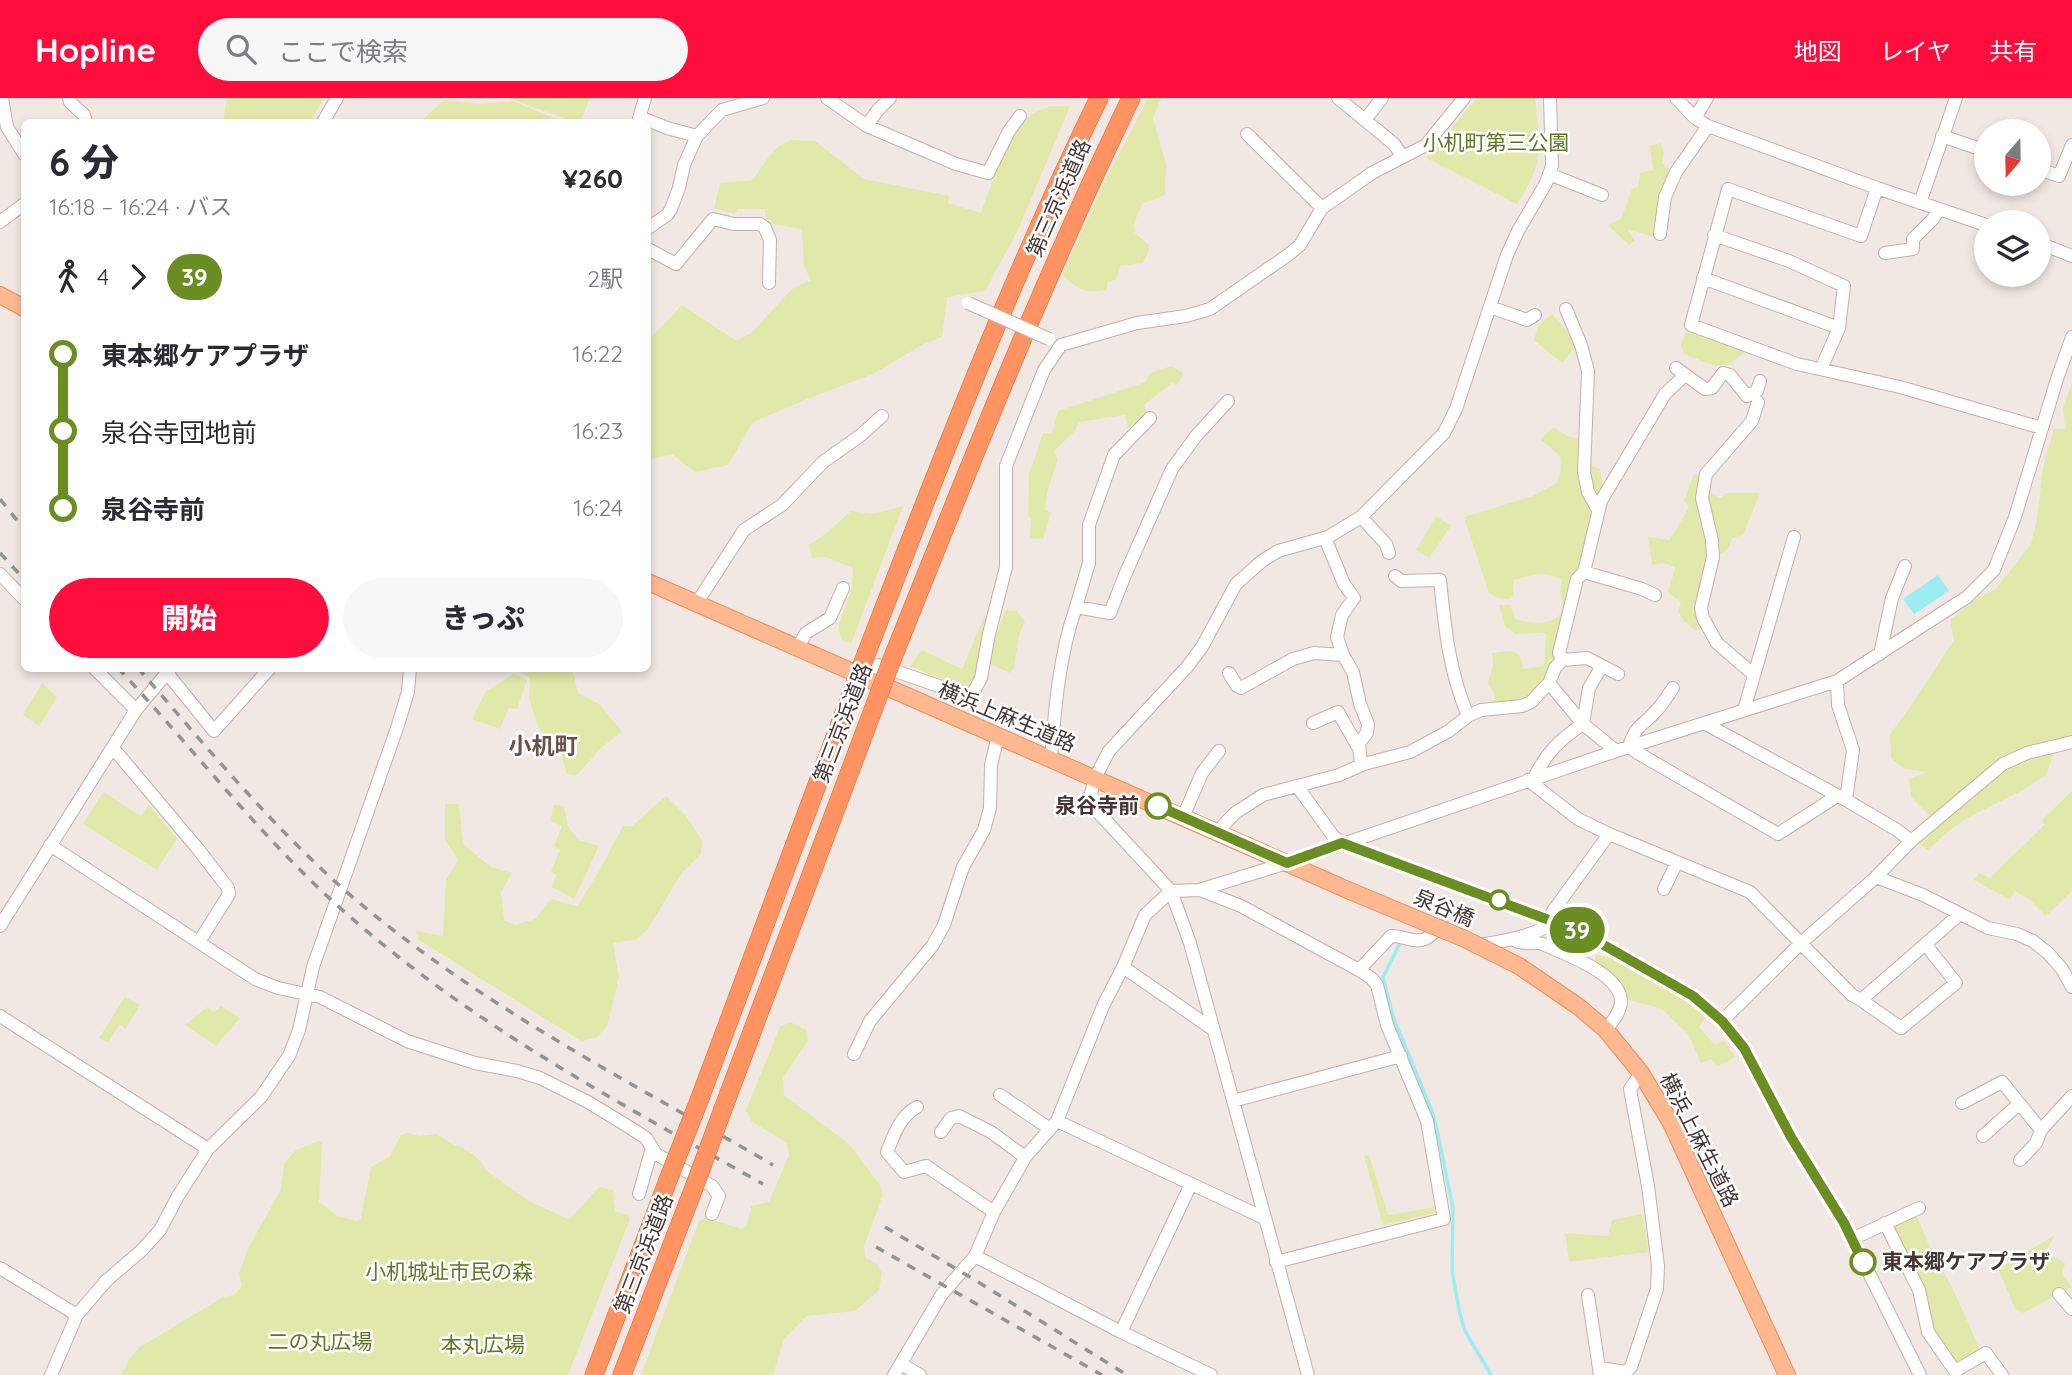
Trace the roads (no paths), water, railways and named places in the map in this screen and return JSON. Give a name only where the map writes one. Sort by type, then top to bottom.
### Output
[{"type":"highway","name":"第三京浜道路","points":[[594,1375],[961,407],[1023,261],[1099,98]]},
{"type":"highway","name":"第三京浜道路","points":[[622,1375],[891,662],[985,427],[1079,205],[1131,98]]},
{"type":"main road","points":[[0,295],[21,306]]},
{"type":"main road","name":"横浜上麻生道路","points":[[651,583],[1350,891]]},
{"type":"main road","name":"泉谷橋","points":[[1350,891],[1465,939],[1519,966]]},
{"type":"main road","name":"横浜上麻生道路","points":[[1519,966],[1606,1030],[1641,1073],[1671,1123],[1787,1375]]},
{"type":"street","points":[[2,98],[3,128],[21,150]]},
{"type":"street","points":[[69,98],[85,119]]},
{"type":"street","points":[[325,119],[337,98]]},
{"type":"street","points":[[639,119],[645,98]]},
{"type":"street","points":[[651,226],[671,209],[684,165],[697,135],[723,104],[762,98]]},
{"type":"street","points":[[827,98],[867,126],[956,164],[988,173],[1009,131],[1020,116]]},
{"type":"street","points":[[867,126],[890,98]]},
{"type":"street","points":[[1338,98],[1394,144],[1402,156]]},
{"type":"street","points":[[1365,120],[1382,98]]},
{"type":"street","points":[[968,303],[1055,342],[1210,309],[1288,256],[1300,244],[1322,208],[1372,173],[1426,145],[1464,98]]},
{"type":"street","points":[[1308,1375],[1190,943],[1171,891],[1095,809],[1091,793],[1109,751],[1187,667],[1202,647],[1236,584],[1278,551],[1325,538],[1361,517],[1444,433],[1456,409],[1518,231],[1552,166],[1549,98]]},
{"type":"street","points":[[1676,98],[1695,118],[1708,125],[1974,221]]},
{"type":"street","points":[[1695,118],[1707,98]]},
{"type":"street","points":[[1920,203],[1956,98]]},
{"type":"street","points":[[651,123],[697,135]]},
{"type":"street","points":[[1660,234],[1665,197],[1676,172],[1708,125]]},
{"type":"street","points":[[1247,134],[1322,208]]},
{"type":"street","points":[[1942,136],[1974,147]]},
{"type":"street","points":[[2051,173],[2059,176],[2072,145]]},
{"type":"street","points":[[1549,174],[1602,194]]},
{"type":"street","points":[[1877,188],[1861,236],[1728,189],[1691,325],[1797,364],[1900,387],[2042,428]]},
{"type":"street","points":[[0,222],[21,206]]},
{"type":"street","points":[[1885,253],[1913,249],[1913,239],[1934,218],[1938,209]]},
{"type":"street","points":[[651,251],[676,264],[713,219],[734,224],[760,224],[765,228],[770,240],[769,283]]},
{"type":"street","points":[[1714,235],[1789,261],[1844,286],[1839,328],[1821,369]]},
{"type":"street","points":[[2051,248],[2072,256]]},
{"type":"street","points":[[1703,278],[1839,328]]},
{"type":"street","points":[[1490,307],[1527,320],[1535,315]]},
{"type":"street","points":[[1566,309],[1588,371],[1584,472],[1588,492],[1598,510]]},
{"type":"street","points":[[920,1375],[897,1370],[942,1294],[975,1256],[994,1212],[1025,1157],[1053,1125],[1145,915],[1171,891],[1199,890],[1287,863],[1531,779],[1837,681],[1967,597],[1994,570],[2015,517],[2072,337]]},
{"type":"street","points":[[872,681],[878,665],[958,693],[972,695],[981,678],[1006,567],[1006,466],[1055,342]]},
{"type":"street","points":[[1562,660],[1559,653],[1577,579],[1584,572],[1601,501],[1680,371],[1705,389],[1709,389],[1723,373],[1730,375],[1747,396],[1757,391],[1760,381]]},
{"type":"street","points":[[1076,607],[1110,613],[1172,469],[1196,436],[1228,401]]},
{"type":"street","points":[[1754,675],[1717,643],[1703,618],[1701,608],[1713,558],[1712,540],[1702,498],[1706,474],[1752,421],[1758,402]]},
{"type":"street","points":[[696,604],[744,530],[782,505],[823,462],[882,416]]},
{"type":"street","points":[[1051,759],[1064,640],[1089,563],[1089,525],[1114,455],[1150,418]]},
{"type":"street","points":[[1361,517],[1386,544],[1389,553]]},
{"type":"street","points":[[1744,710],[1794,537]]},
{"type":"street","points":[[1325,538],[1344,584],[1354,598],[1342,615],[1338,637],[1343,655],[1353,671],[1360,704],[1368,724],[1367,733],[1358,747]]},
{"type":"street","points":[[1880,653],[1892,598],[1905,566]]},
{"type":"street","points":[[1584,572],[1643,589],[1655,596]]},
{"type":"street","points":[[0,574],[21,596]]},
{"type":"street","points":[[1395,576],[1401,581],[1440,580],[1448,652],[1457,691],[1468,716]]},
{"type":"street","points":[[799,647],[806,632],[830,618],[843,588]]},
{"type":"street","points":[[1229,673],[1241,688],[1293,659],[1314,653],[1343,655]]},
{"type":"street","points":[[1217,832],[1235,813],[1264,795],[1410,752],[1449,732],[1468,716],[1481,710],[1522,706],[1531,702],[1549,683],[1555,668],[1562,660],[1587,658],[1618,674]]},
{"type":"street","points":[[1531,779],[1553,746],[1583,724],[1589,688],[1602,666]]},
{"type":"street","points":[[98,672],[136,710]]},
{"type":"street","points":[[0,926],[136,710],[168,672]]},
{"type":"street","points":[[170,672],[214,731],[266,672]]},
{"type":"street","points":[[51,1375],[77,1315],[106,1281],[142,1250],[160,1230],[208,1149],[261,1097],[289,1056],[309,994],[313,967],[397,728],[408,692],[410,672]]},
{"type":"street","points":[[1629,747],[1778,834],[1841,798],[1853,750],[1838,705],[1837,681]]},
{"type":"street","points":[[1549,683],[1583,724],[1616,751]]},
{"type":"street","points":[[1629,747],[1639,725],[1656,712],[1673,688]]},
{"type":"street","points":[[1313,723],[1338,712],[1358,747],[1361,765]]},
{"type":"street","points":[[1704,723],[1841,798],[1911,841]]},
{"type":"street","points":[[854,1054],[870,1021],[933,945],[944,925],[963,867],[984,830],[990,808],[991,765],[998,736]]},
{"type":"street","points":[[1722,1021],[1911,841],[2012,759],[2072,742]]},
{"type":"street","points":[[113,748],[228,888],[229,894],[199,942]]},
{"type":"street","points":[[1183,817],[1202,774],[1219,751]]},
{"type":"street","points":[[1531,779],[1578,819],[1750,892],[1852,995],[1901,1028],[1956,983],[1926,945]]},
{"type":"street","points":[[1297,786],[1333,836],[1342,843],[1581,932],[1693,996],[1722,1021],[1744,1048],[1785,1125],[1852,1238],[1920,1375]]},
{"type":"street","points":[[1359,970],[1391,936],[1418,941],[1447,923],[1453,927],[1459,940],[1471,945],[1488,944],[1540,930],[1551,919],[1609,834]]},
{"type":"street","points":[[50,845],[256,979],[278,988],[309,994],[407,1041],[475,1063],[540,1078],[607,1113],[646,1138],[656,1154],[712,1186],[719,1196],[712,1214]]},
{"type":"street","points":[[1664,889],[1677,862]]},
{"type":"street","points":[[1876,877],[1923,895],[1988,928],[2017,934],[2033,941],[2062,969],[2072,986]]},
{"type":"street","points":[[1199,890],[1241,906],[1371,978],[1377,985],[1387,1025],[1427,1121],[1444,1219],[1276,1262]]},
{"type":"street","points":[[1861,1000],[1960,914]]},
{"type":"street","points":[[1511,938],[1519,943],[1543,944],[1589,966],[1614,984],[1621,1002],[1619,1011],[1606,1030]]},
{"type":"street","points":[[1123,967],[1214,1030]]},
{"type":"street","points":[[0,1016],[208,1149]]},
{"type":"street","points":[[1233,1101],[1401,1056]]},
{"type":"street","points":[[1588,1295],[1600,1372],[1626,1372],[1631,1367],[1657,1289],[1658,1266],[1630,1089],[1641,1073]]},
{"type":"street","points":[[1962,1103],[2002,1082],[2041,1130]]},
{"type":"street","points":[[1000,1095],[1053,1125],[1191,1184],[1264,1219]]},
{"type":"street","points":[[2020,1160],[2036,1143],[2041,1130],[2072,1096]]},
{"type":"street","points":[[1983,1136],[2020,1104]]},
{"type":"street","points":[[917,1107],[909,1111],[898,1126],[887,1152],[904,1172],[926,1166],[994,1212]]},
{"type":"street","points":[[941,1132],[951,1118],[959,1116],[991,1132],[1025,1157]]},
{"type":"street","points":[[639,1194],[652,1148]]},
{"type":"street","points":[[1121,1332],[1191,1184]]},
{"type":"street","points":[[1852,1238],[1919,1208]]},
{"type":"street","points":[[1885,1223],[1919,1290],[1928,1332],[1955,1371],[1986,1353],[2002,1375]]},
{"type":"street","points":[[975,1256],[1121,1332],[1211,1375]]},
{"type":"street","points":[[0,1268],[77,1315]]},
{"type":"street","points":[[2059,1294],[2072,1309]]},
{"type":"water","points":[[1938,575],[1949,591],[1914,614],[1903,599]]},
{"type":"waterway","points":[[1401,941],[1383,977],[1393,1017],[1432,1111],[1437,1130],[1453,1208],[1452,1270],[1459,1310],[1465,1331],[1491,1375]]},
{"type":"railway","points":[[0,499],[21,525]]},
{"type":"railway","points":[[0,553],[21,576]]},
{"type":"railway","points":[[122,672],[281,850],[338,906],[387,948],[437,986],[543,1057],[763,1184]]},
{"type":"railway","points":[[142,672],[280,828],[373,914],[420,950],[517,1016],[773,1165]]},
{"type":"railway","points":[[885,1227],[1127,1375]]},
{"type":"railway","points":[[876,1247],[1102,1375]]},
{"type":"place","name":"泉谷寺前","points":[[1158,806]]},
{"type":"place","name":"東本郷ケアプラザ","points":[[1863,1262]]},
{"type":"district","name":"小机町","points":[[543,746]]},
{"type":"park label","name":"小机町第三公園","points":[[1496,143]]},
{"type":"park label","name":"小机城址市民の森","points":[[449,1272]]},
{"type":"park label","name":"二の丸広場","points":[[320,1342]]},
{"type":"park label","name":"本丸広場","points":[[483,1345]]}]
